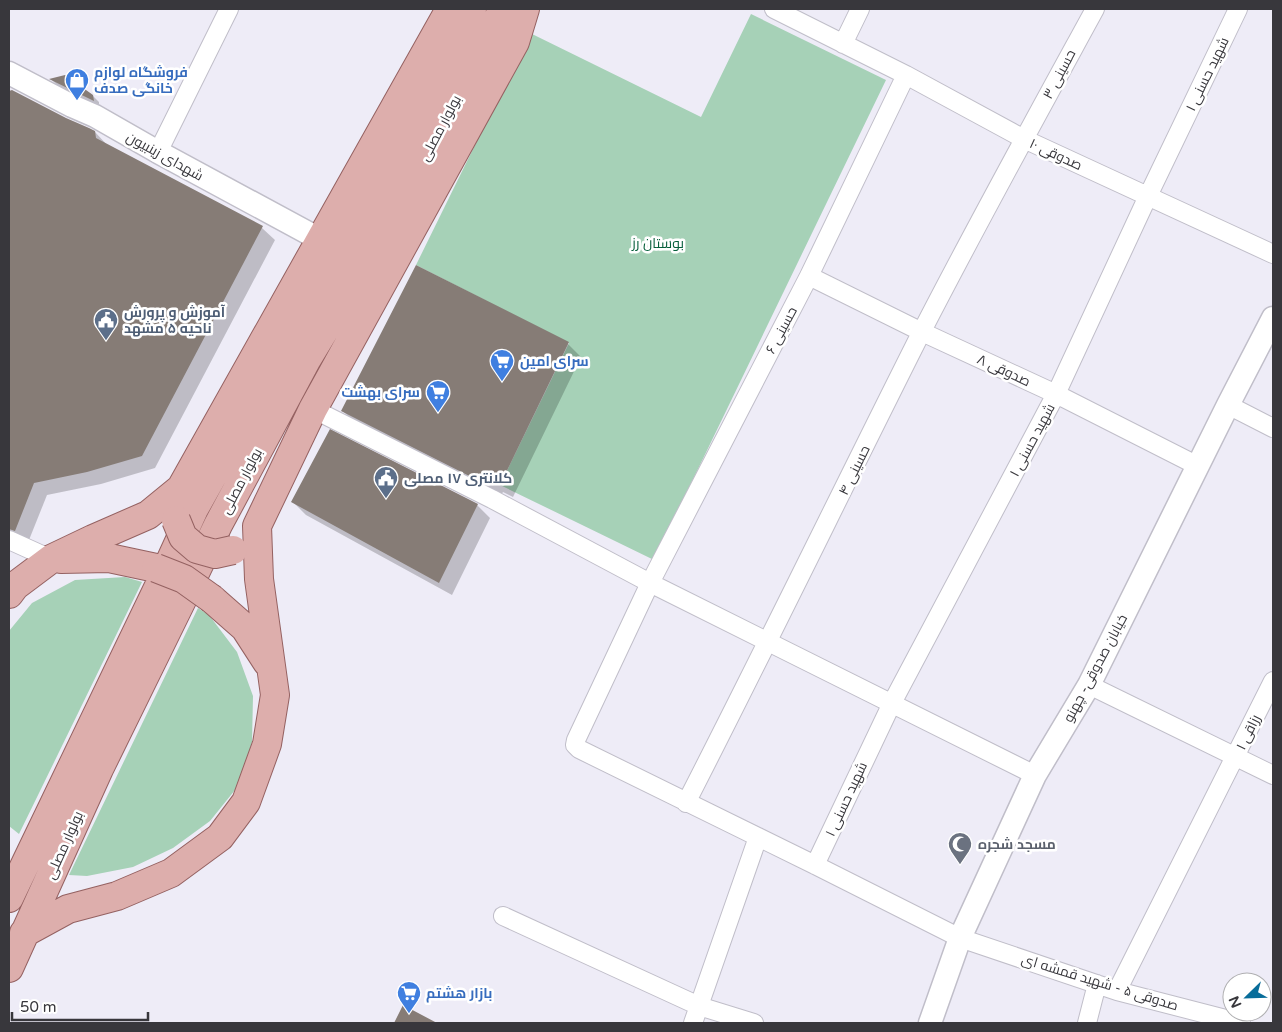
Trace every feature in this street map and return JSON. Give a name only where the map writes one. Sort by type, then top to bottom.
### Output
[{"type":"main road","points":[[9,594],[15,586],[51,559],[148,516],[181,488],[450,9]]},
{"type":"main road","name":"بولوار مصلی","points":[[9,898],[194,509],[286,345],[370,204],[457,47],[472,9]]},
{"type":"main road","name":"بولوار مصلی","points":[[9,968],[98,769],[218,525],[307,359],[391,220],[503,9]]},
{"type":"main road","points":[[181,488],[176,520],[183,537],[197,550],[215,554],[233,550],[257,526],[313,409],[515,42],[525,9]]},
{"type":"main road","points":[[24,933],[68,909],[117,896],[171,872],[220,837],[246,802],[266,744],[275,695],[259,579],[257,526]]},
{"type":"main road","points":[[51,559],[109,558],[156,568],[184,579],[212,599],[245,628],[270,667]]},
{"type":"street","points":[[158,152],[229,9]]},
{"type":"street","name":"صدوقی ۱۰","points":[[774,9],[906,75],[1024,139],[1273,254]]},
{"type":"street","points":[[843,44],[860,9]]},
{"type":"street","name":"حسینی ۳","points":[[1024,139],[1095,9]]},
{"type":"street","name":"شهید حسنی ۱","points":[[815,865],[892,703],[1056,394],[1238,9]]},
{"type":"street","name":"شهدای زینبیون","points":[[9,74],[95,116],[321,240]]},
{"type":"street","name":"حسینی ۶","points":[[686,803],[579,749],[575,745],[576,740],[650,582],[809,276],[906,75]]},
{"type":"street","name":"حسینی ۴","points":[[686,803],[922,332],[1024,139]]},
{"type":"street","name":"صدوقی ۸","points":[[809,276],[922,332],[1056,394],[1198,466]]},
{"type":"street","name":"خیابان صدوقی- چهنو","points":[[930,1023],[960,938],[1035,774],[1089,686],[1228,404],[1273,318]]},
{"type":"street","points":[[1228,404],[1273,428]]},
{"type":"street","points":[[313,409],[492,499],[650,582],[1035,774]]},
{"type":"street","points":[[9,540],[51,559]]},
{"type":"street","name":"رزاقی ۱","points":[[1117,991],[1273,681]]},
{"type":"street","points":[[1089,686],[1273,775]]},
{"type":"street","name":"صدوقی ۵ - شهید قمشه ای","points":[[686,803],[960,938],[1199,1018],[1241,1023]]},
{"type":"street","points":[[693,1023],[758,837]]},
{"type":"street","points":[[503,916],[699,1006],[754,1023]]},
{"type":"street","points":[[1087,1023],[1097,984]]},
{"type":"green space","name":"بوستان رز","points":[[751,14],[886,80],[654,560],[500,485],[569,343],[416,265],[530,33],[701,117]]},
{"type":"green space","points":[[125,577],[142,582],[19,834],[9,826],[9,631],[32,603],[75,580]]},
{"type":"green space","points":[[198,608],[209,615],[237,652],[253,696],[252,742],[239,785],[210,821],[173,848],[133,867],[87,876],[69,875]]},
{"type":"building","points":[[65,75],[93,95],[94,101],[49,79]]},
{"type":"building","name":"آموزش و پرورش ناحیه ۵ مشهد","points":[[12,90],[95,131],[96,138],[263,226],[142,456],[87,472],[34,483],[15,531],[9,529],[9,91]]},
{"type":"building","points":[[416,265],[569,342],[500,485],[489,479],[487,485],[341,411]]},
{"type":"building","name":"کلانتری ۱۷ مصلی","points":[[330,429],[478,504],[439,583],[291,502]]},
{"type":"building","name":"بازار هشتم","points":[[403,1005],[437,1023],[394,1023]]},
{"type":"place","name":"فروشگاه لوازم خانگی صدف","points":[[77,101]]},
{"type":"place","name":"آموزش و پرورش ناحیه ۵ مشهد","points":[[106,341]]},
{"type":"place","name":"سرای امین","points":[[502,382]]},
{"type":"place","name":"سرای بهشت","points":[[438,413]]},
{"type":"place","name":"کلانتری ۱۷ مصلی","points":[[386,499]]},
{"type":"place","name":"مسجد شجره","points":[[960,865]]},
{"type":"place","name":"بازار هشتم","points":[[409,1014]]}]
